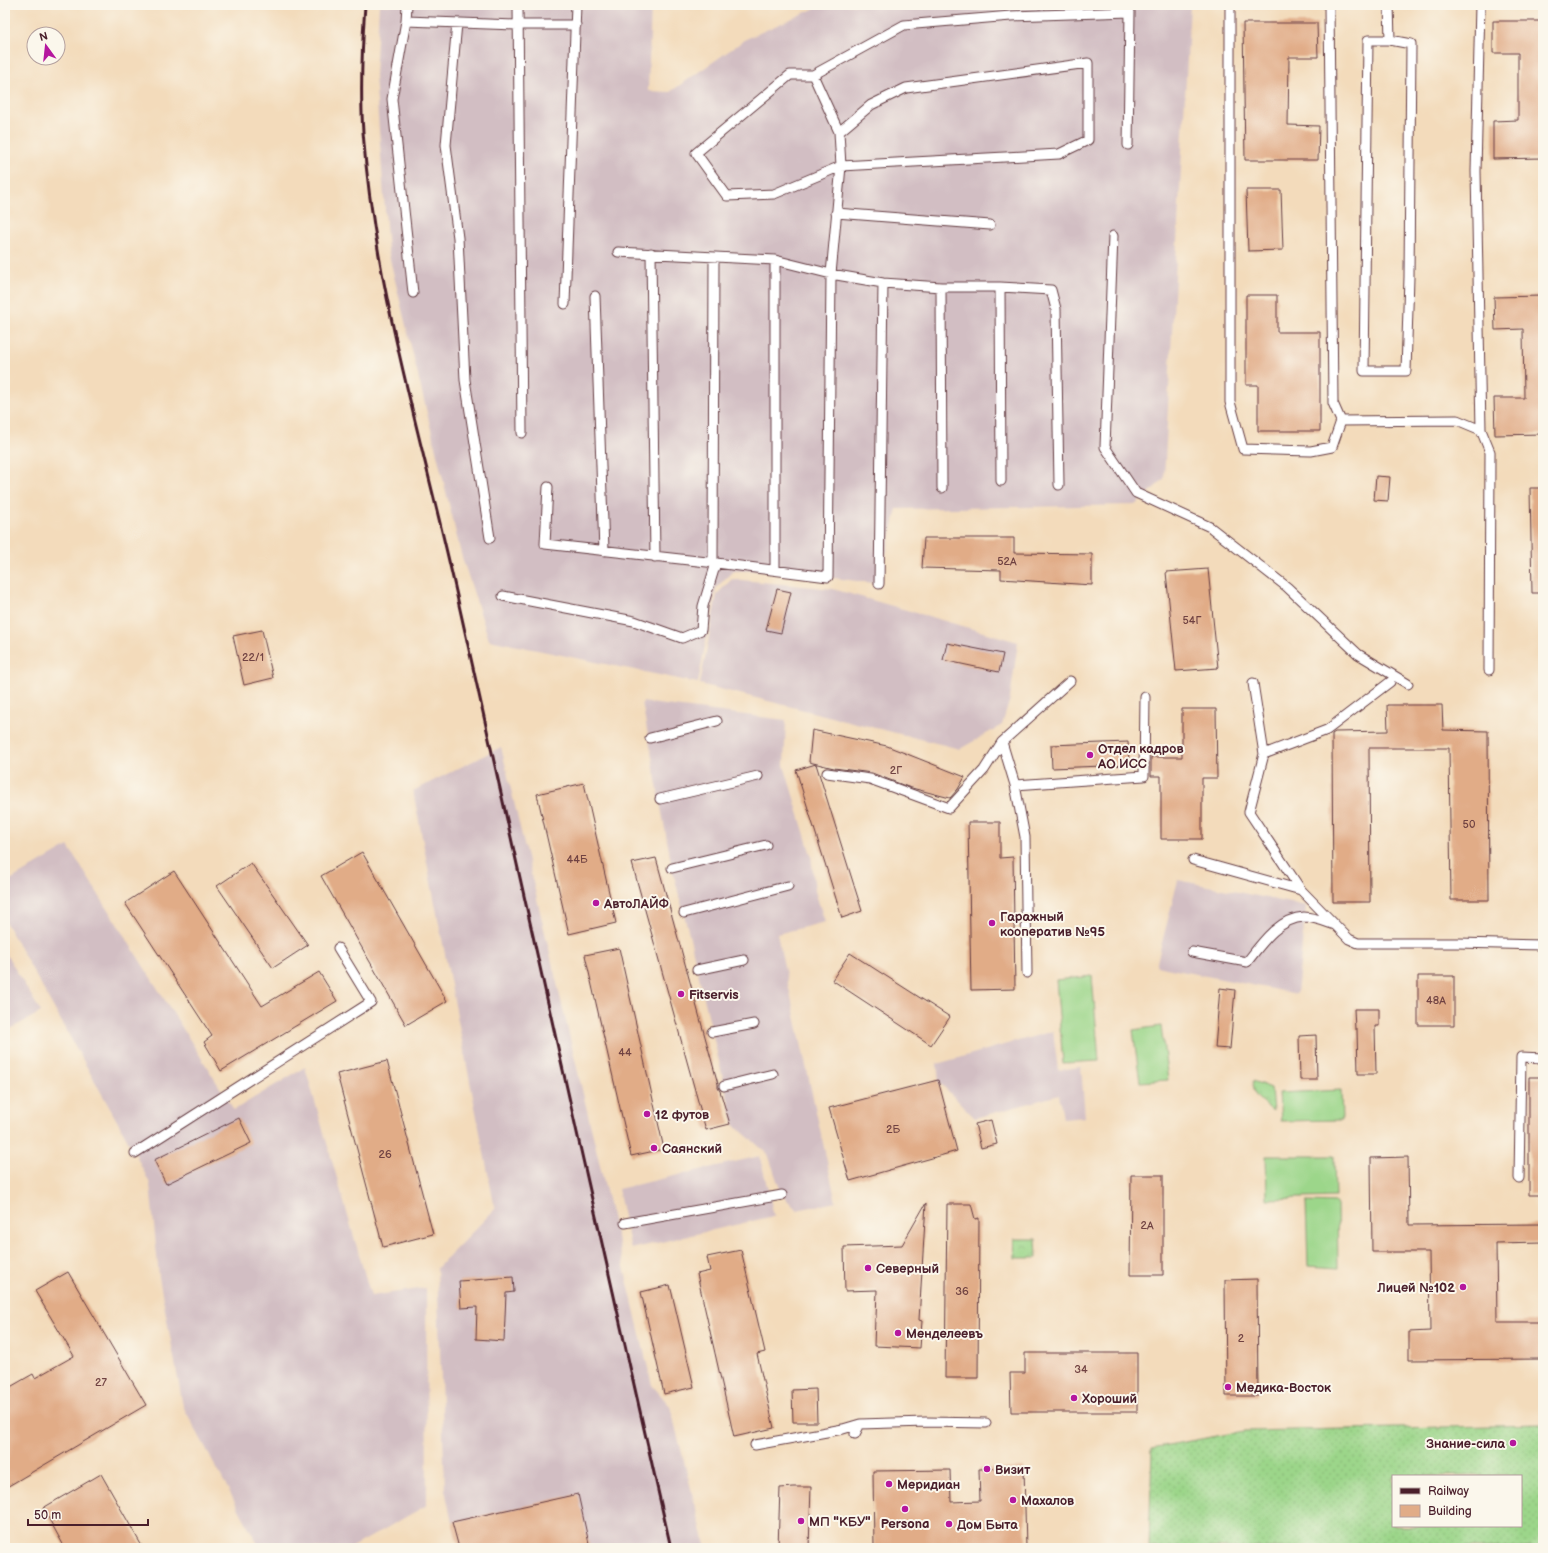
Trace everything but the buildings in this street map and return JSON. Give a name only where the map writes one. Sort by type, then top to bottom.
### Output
[{"type":"lane","points":[[407,5],[406,21],[392,99],[413,293]]},
{"type":"lane","points":[[518,5],[522,433]]},
{"type":"lane","points":[[565,304],[576,5]]},
{"type":"lane","points":[[1230,5],[1230,402],[1243,449],[1311,451],[1332,447],[1341,421],[1333,403],[1329,5]]},
{"type":"lane","points":[[1389,5],[1390,40]]},
{"type":"lane","points":[[1480,5],[1476,171],[1481,430],[1490,452],[1489,670]]},
{"type":"lane","points":[[838,132],[871,105],[906,88],[1088,63],[1088,140],[1059,154],[841,166],[774,194],[728,196],[696,153],[790,76],[813,75],[904,25],[1011,16],[1130,12],[1128,145]]},
{"type":"lane","points":[[406,21],[517,25],[576,25]]},
{"type":"lane","points":[[457,23],[446,145],[458,238],[465,380],[490,538]]},
{"type":"lane","points":[[1368,40],[1390,40],[1411,44],[1409,277],[1406,371],[1364,371],[1368,40]]},
{"type":"lane","points":[[548,487],[545,544],[828,577],[831,274],[841,166],[838,132],[813,75]]},
{"type":"lane","points":[[836,213],[990,225]]},
{"type":"lane","points":[[1113,236],[1105,448],[1136,493],[1210,528],[1287,587],[1358,654],[1408,684]]},
{"type":"lane","points":[[618,252],[775,260],[831,274],[883,283],[941,287],[1000,287],[1051,290],[1056,309],[1059,485]]},
{"type":"lane","points":[[651,253],[655,557]]},
{"type":"lane","points":[[503,596],[634,621],[682,638],[701,630],[703,606],[714,563],[714,257]]},
{"type":"lane","points":[[775,260],[775,570]]},
{"type":"lane","points":[[879,584],[883,283]]},
{"type":"lane","points":[[941,287],[942,488]]},
{"type":"lane","points":[[1000,287],[1001,481]]},
{"type":"lane","points":[[595,296],[604,550]]},
{"type":"lane","points":[[1341,421],[1457,420],[1481,430]]},
{"type":"lane","points":[[827,773],[870,779],[949,808],[984,770],[1002,742],[1070,680]]},
{"type":"lane","points":[[1264,754],[1327,730],[1390,682]]},
{"type":"lane","points":[[1254,683],[1264,754],[1249,812],[1301,890],[1349,939],[1358,943],[1458,942],[1543,944]]},
{"type":"lane","points":[[1015,785],[1144,776],[1145,697]]},
{"type":"lane","points":[[650,738],[717,721]]},
{"type":"lane","points":[[1002,742],[1015,785],[1025,837],[1027,973]]},
{"type":"lane","points":[[660,799],[758,776]]},
{"type":"lane","points":[[672,868],[766,845]]},
{"type":"lane","points":[[1193,860],[1301,890]]},
{"type":"lane","points":[[684,913],[788,886]]},
{"type":"lane","points":[[1192,952],[1247,962],[1266,937],[1287,921],[1305,917],[1335,925]]},
{"type":"lane","points":[[135,1153],[372,1002],[338,948]]},
{"type":"lane","points":[[697,970],[744,960]]},
{"type":"lane","points":[[712,1032],[754,1024]]},
{"type":"lane","points":[[1519,1178],[1521,1057],[1543,1058]]},
{"type":"lane","points":[[724,1086],[773,1074]]},
{"type":"lane","points":[[625,1223],[782,1195]]},
{"type":"lane","points":[[755,1445],[843,1429],[860,1424],[926,1422],[986,1423]]},
{"type":"lane","points":[[855,1434],[860,1424]]},
{"type":"shaded area","points":[[379,5],[651,5],[648,91],[670,92],[746,39],[822,5],[1190,5],[1164,479],[1135,505],[897,509],[879,584],[775,570],[733,571],[716,588],[698,683],[489,640],[461,554],[388,251],[375,76]]},
{"type":"shaded area","points":[[732,579],[833,589],[1018,642],[1010,699],[1002,725],[960,749],[700,684],[717,594]]},
{"type":"shaded area","points":[[642,702],[786,720],[784,765],[811,855],[815,891],[825,922],[777,934],[836,1202],[797,1210],[782,1195],[768,1154],[734,1125],[672,868]]},
{"type":"shaded area","points":[[501,747],[652,1385],[670,1406],[706,1548],[459,1548],[452,1522],[445,1490],[437,1268],[495,1209],[413,791]]},
{"type":"shaded area","points":[[68,846],[234,1110],[305,1067],[371,1296],[426,1288],[427,1505],[351,1548],[260,1548],[183,1406],[159,1277],[150,1184],[135,1153],[5,921],[5,883]]},
{"type":"shaded area","points":[[1178,880],[1306,906],[1297,994],[1156,966]]},
{"type":"shaded area","points":[[5,952],[41,1012],[5,1032]]},
{"type":"shaded area","points":[[1053,1031],[1058,1070],[1081,1067],[1085,1117],[1063,1119],[1059,1095],[975,1118],[939,1082],[937,1064]]},
{"type":"shaded area","points":[[760,1156],[774,1216],[631,1249],[618,1189]]},
{"type":"green space","points":[[1092,976],[1099,1061],[1063,1063],[1056,980]]},
{"type":"green space","points":[[1161,1026],[1168,1080],[1140,1082],[1133,1030]]},
{"type":"green space","points":[[1253,1081],[1271,1088],[1273,1111],[1255,1094],[1252,1086]]},
{"type":"green space","points":[[1341,1090],[1342,1120],[1281,1121],[1279,1093]]},
{"type":"green space","points":[[1266,1156],[1334,1156],[1335,1197],[1267,1199]]},
{"type":"green space","points":[[1306,1202],[1337,1203],[1338,1268],[1308,1266]]},
{"type":"green space","points":[[1014,1239],[1036,1239],[1037,1258],[1015,1258]]},
{"type":"green space","points":[[1543,1425],[1543,1548],[1149,1548],[1152,1448],[1244,1431]]},
{"type":"railway","points":[[365,5],[362,68],[363,132],[369,192],[378,252],[403,370],[446,546],[671,1548]]},
{"type":"place","name":"Отдел кадров АО ИСС","points":[[1090,755]]},
{"type":"place","name":"АвтоЛАЙФ","points":[[596,903]]},
{"type":"place","name":"Гаражный кооператив №95","points":[[992,923]]},
{"type":"place","name":"Fitservis","points":[[681,994]]},
{"type":"place","name":"12 футов","points":[[647,1114]]},
{"type":"place","name":"Саянский","points":[[654,1148]]},
{"type":"place","name":"Северный","points":[[868,1268]]},
{"type":"place","name":"Лицей №102","points":[[1463,1287]]},
{"type":"place","name":"Менделеевъ","points":[[898,1333]]},
{"type":"place","name":"Медика-Восток","points":[[1228,1387]]},
{"type":"place","name":"Хороший","points":[[1074,1398]]},
{"type":"place","name":"Знание-сила","points":[[1513,1443]]},
{"type":"place","name":"Визит","points":[[987,1469]]},
{"type":"place","name":"Меридиан","points":[[889,1484]]},
{"type":"place","name":"Махалов","points":[[1013,1500]]},
{"type":"place","name":"Persona","points":[[905,1509]]},
{"type":"place","name":"МП \"КБУ\"","points":[[801,1521]]},
{"type":"place","name":"Дом Быта","points":[[949,1524]]}]
